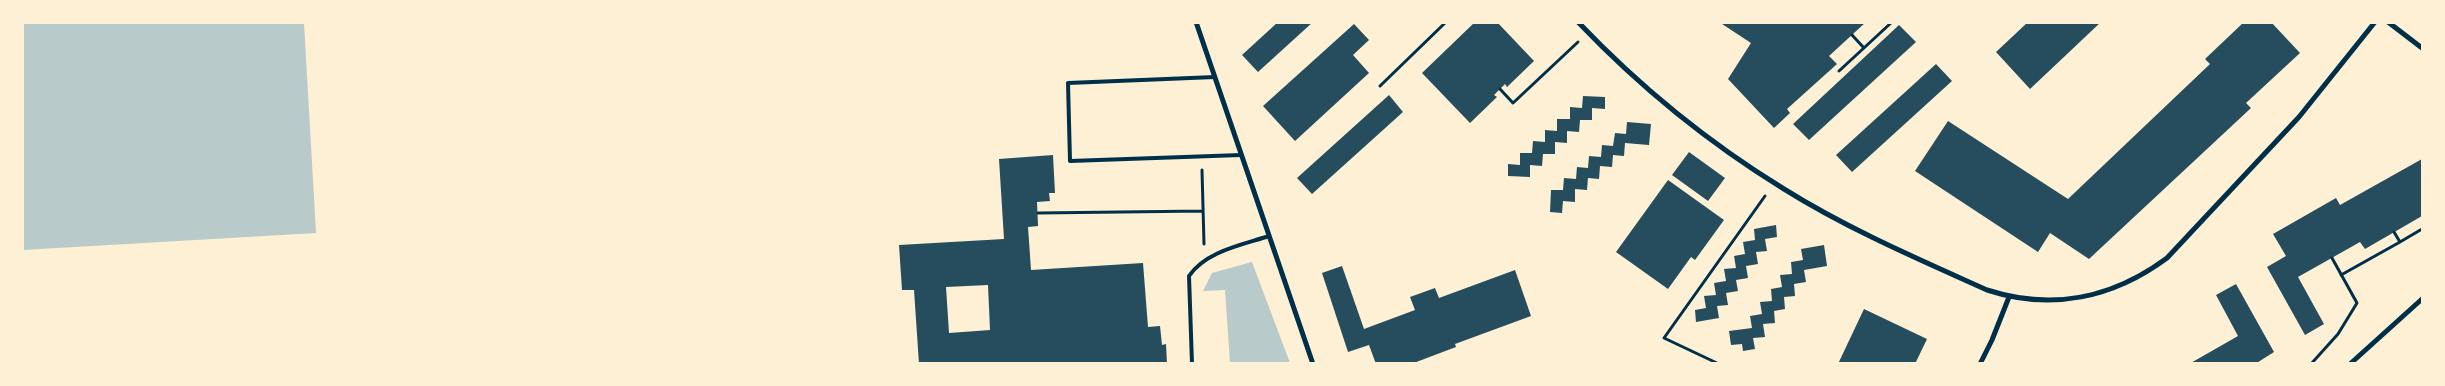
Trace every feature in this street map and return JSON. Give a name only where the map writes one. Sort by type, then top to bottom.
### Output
[{"type":"street","points":[[1196,22],[1313,364]]},
{"type":"street","points":[[1578,22],[1655,95],[1774,183],[1853,228],[1940,269],[2009,297],[2040,300],[2069,299],[2106,291],[2144,276],[2167,258],[2299,117],[2375,22]]},
{"type":"street","points":[[2388,22],[2422,48]]},
{"type":"street","points":[[1980,364],[2009,297]]},
{"type":"street","points":[[2350,364],[2422,299]]},
{"type":"lane","points":[[1215,77],[1068,83],[1070,161],[1241,155]]},
{"type":"lane","points":[[1192,364],[1189,276],[1196,266],[1210,257],[1269,236]]},
{"type":"path","points":[[1380,86],[1446,22]]},
{"type":"path","points":[[1839,71],[1892,22]]},
{"type":"path","points":[[1500,89],[1513,103],[1588,33]]},
{"type":"path","points":[[1852,36],[1864,48]]},
{"type":"path","points":[[1201,157],[1204,261]]},
{"type":"path","points":[[1719,364],[1664,338],[1774,183]]},
{"type":"path","points":[[1038,213],[1203,211]]},
{"type":"path","points":[[2341,275],[2422,229]]},
{"type":"path","points":[[2394,232],[2400,242]]},
{"type":"path","points":[[2311,364],[2338,334],[2357,303],[2332,258]]},
{"type":"shaded area","points":[[23,22],[304,23],[316,233],[23,250]]},
{"type":"shaded area","points":[[1252,262],[1290,363],[1230,363],[1225,290],[1203,291],[1212,273]]},
{"type":"building","points":[[1278,22],[1313,22],[1258,72],[1242,55]]},
{"type":"building","points":[[1475,22],[1497,22],[1534,61],[1507,87],[1505,84],[1494,95],[1497,97],[1470,123],[1422,73]]},
{"type":"building","points":[[1719,22],[1866,22],[1829,56],[1837,64],[1787,109],[1790,113],[1774,128],[1728,79],[1751,43]]},
{"type":"building","points":[[2028,22],[2101,22],[2030,89],[1996,52]]},
{"type":"building","points":[[2244,22],[2271,22],[2300,53],[2246,103],[2251,108],[2089,259],[2050,233],[2038,252],[1915,171],[1948,121],[2068,199],[2210,64],[2205,59]]},
{"type":"building","points":[[1354,24],[1369,40],[1353,55],[1369,73],[1295,141],[1263,106]]},
{"type":"building","points":[[1899,25],[1916,42],[1809,140],[1793,124]]},
{"type":"building","points":[[1936,64],[1952,81],[1852,172],[1836,155]]},
{"type":"building","points":[[1389,95],[1403,112],[1312,194],[1297,178]]},
{"type":"building","points":[[1583,96],[1605,97],[1605,109],[1592,108],[1592,120],[1580,120],[1579,132],[1567,131],[1567,143],[1555,142],[1555,154],[1543,154],[1542,166],[1530,165],[1530,177],[1508,176],[1508,164],[1520,165],[1520,153],[1532,153],[1533,141],[1545,142],[1545,130],[1557,131],[1557,119],[1570,119],[1570,107],[1582,108]]},
{"type":"building","points":[[1627,122],[1651,124],[1649,145],[1625,143],[1624,156],[1613,155],[1612,167],[1600,166],[1599,179],[1588,178],[1587,190],[1575,189],[1575,202],[1563,201],[1562,213],[1550,212],[1551,190],[1563,190],[1564,178],[1576,179],[1577,167],[1588,168],[1589,156],[1601,157],[1602,145],[1613,146],[1615,133],[1626,134]]},
{"type":"building","points":[[1689,152],[1725,178],[1708,201],[1672,175]]},
{"type":"building","points":[[1053,155],[1055,193],[1049,193],[1050,201],[1037,202],[1038,226],[1028,227],[1031,270],[1143,263],[1148,327],[1160,326],[1162,345],[1166,344],[1167,364],[919,364],[914,290],[902,290],[899,245],[1004,239],[999,159]],"holes":[[[988,285],[990,330],[949,333],[946,287]]]},
{"type":"building","points":[[2422,159],[2422,216],[2365,249],[2360,242],[2298,277],[2324,324],[2305,335],[2267,267],[2286,256],[2273,234],[2336,198],[2340,205]]},
{"type":"building","points":[[1668,180],[1724,220],[1695,260],[1691,257],[1668,289],[1616,252]]},
{"type":"building","points":[[1776,225],[1777,237],[1765,239],[1767,251],[1756,252],[1758,264],[1746,266],[1748,278],[1736,280],[1738,291],[1726,293],[1728,305],[1717,306],[1719,318],[1696,322],[1695,310],[1706,308],[1704,296],[1716,295],[1714,283],[1726,281],[1724,269],[1736,268],[1734,256],[1745,254],[1743,242],[1755,240],[1754,229]]},
{"type":"building","points":[[1824,245],[1827,266],[1804,270],[1806,282],[1794,284],[1795,296],[1784,297],[1785,309],[1774,311],[1775,323],[1763,324],[1765,337],[1753,338],[1755,349],[1743,351],[1742,344],[1731,345],[1729,331],[1752,328],[1750,316],[1762,314],[1760,302],[1772,301],[1771,289],[1782,287],[1780,275],[1792,274],[1791,262],[1803,260],[1801,249]]},
{"type":"building","points":[[1342,266],[1364,329],[1415,310],[1410,297],[1435,288],[1439,298],[1515,270],[1531,316],[1455,344],[1456,347],[1411,364],[1376,364],[1369,345],[1348,352],[1322,273]]},
{"type":"building","points":[[2236,284],[2274,352],[2255,364],[2189,364],[2238,336],[2216,295]]},
{"type":"building","points":[[1864,309],[1927,339],[1915,364],[1838,364]]}]
